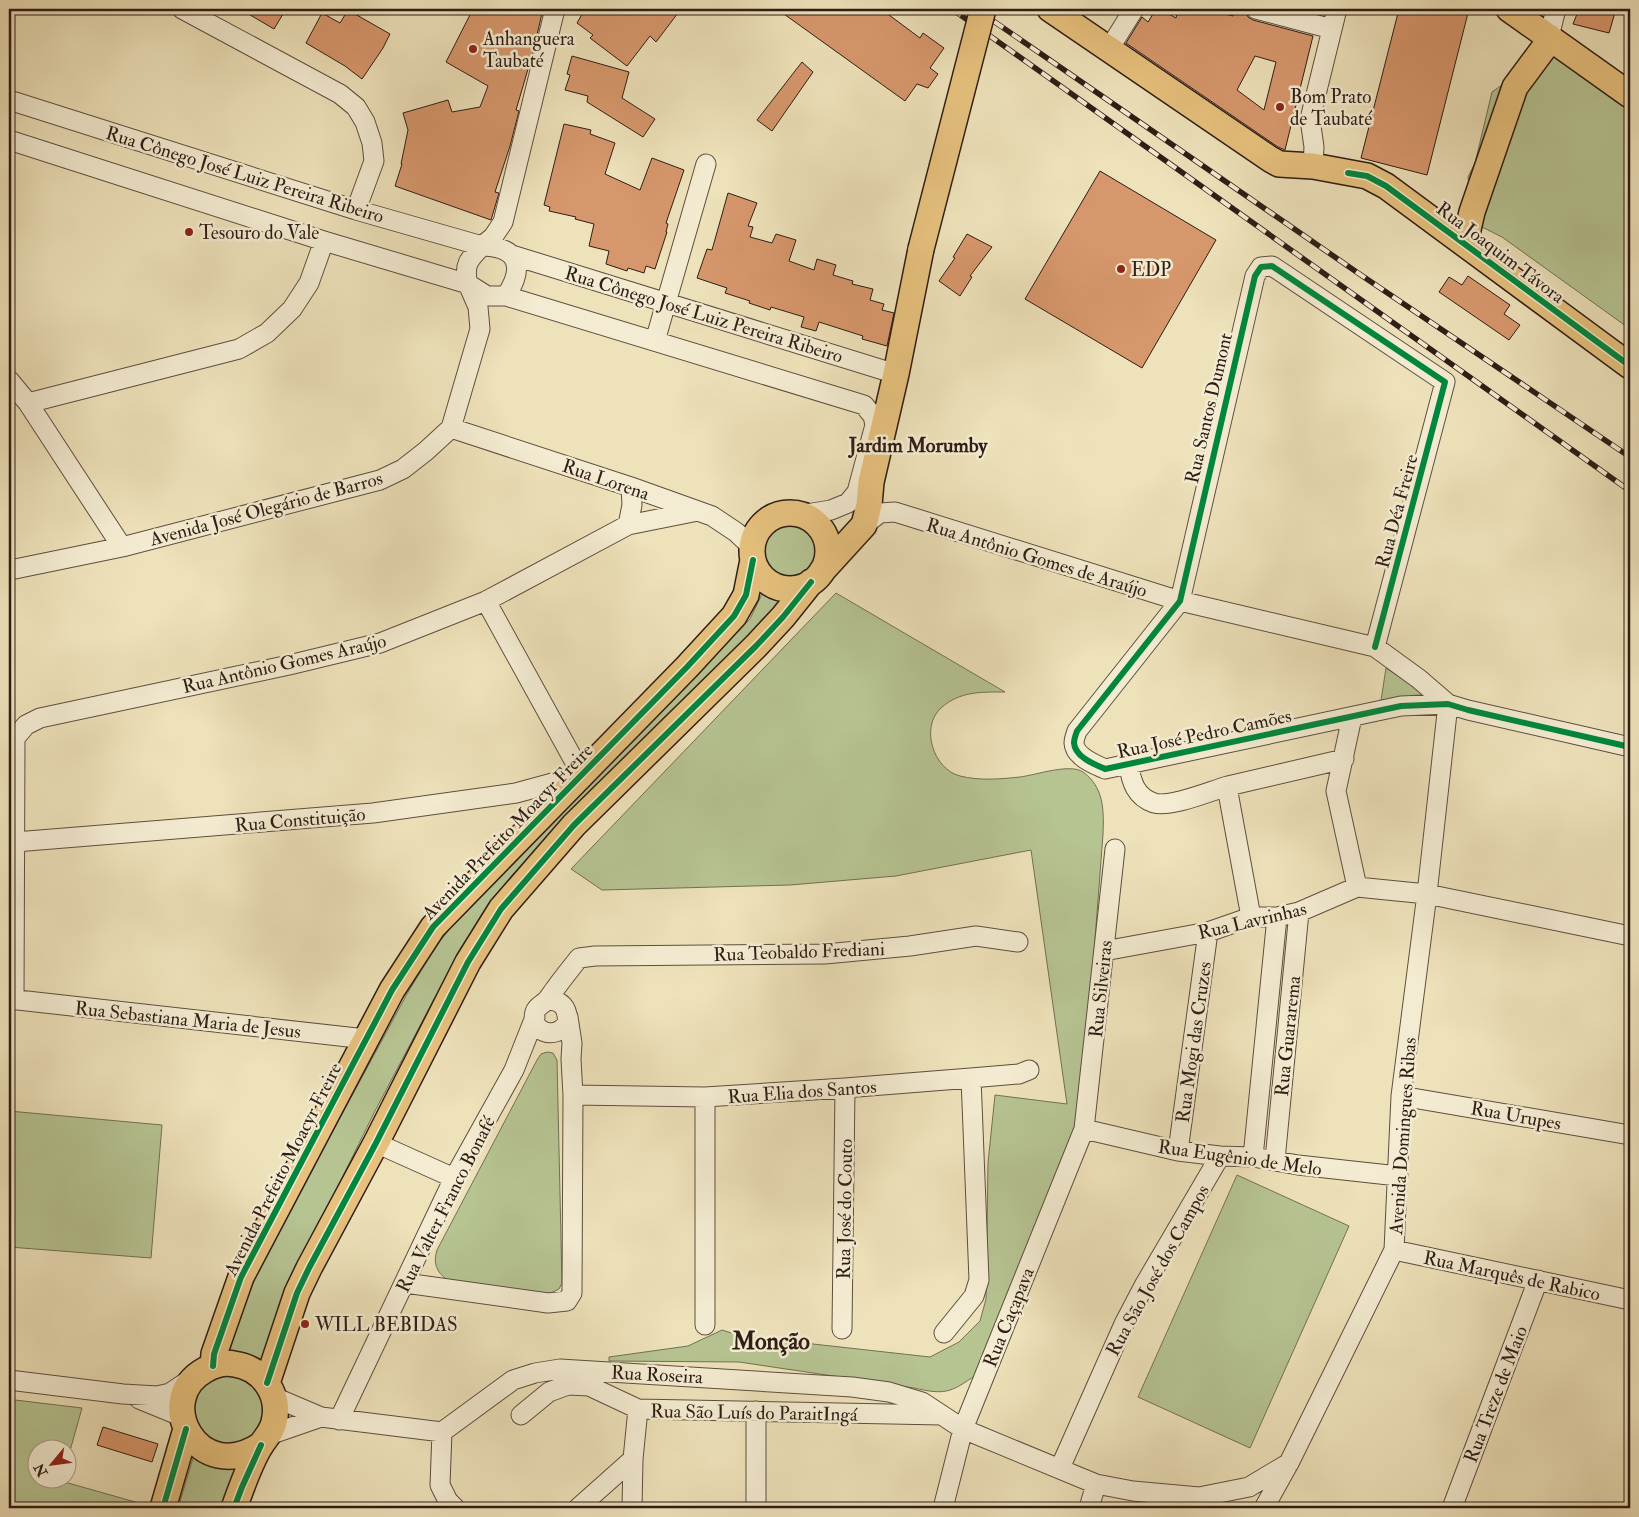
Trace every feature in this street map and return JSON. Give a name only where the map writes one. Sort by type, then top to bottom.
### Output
[{"type":"main road","points":[[271,1390],[297,1293],[468,962],[501,909],[574,826],[783,617],[864,525],[869,505],[871,482],[922,249],[983,9]]},
{"type":"main road","name":"Rua Joaquim Távora","points":[[1050,9],[1279,164],[1313,166],[1367,176],[1386,186],[1630,366]]},
{"type":"main road","points":[[1509,9],[1630,95]]},
{"type":"main road","points":[[1465,243],[1472,212],[1515,87],[1544,48],[1548,37]]},
{"type":"main road","name":"Avenida Prefeito Moacyr Freire","points":[[163,1508],[184,1423],[182,1404],[186,1392],[192,1382],[207,1369],[241,1277],[392,990],[433,926],[687,667],[734,616],[746,595],[754,536],[760,527],[778,515],[789,513],[800,515]]},
{"type":"main road","points":[[752,554],[757,571],[776,587],[800,588],[817,577],[826,560],[825,538],[819,527],[811,520],[800,515]]},
{"type":"main road","points":[[207,1369],[228,1363],[243,1365],[257,1372],[271,1390],[276,1410],[274,1423],[242,1487],[234,1508]]},
{"type":"main road","points":[[184,1423],[193,1440],[202,1448],[213,1454],[226,1457],[244,1454],[265,1440]]},
{"type":"street","points":[[182,9],[340,94],[356,107],[365,122],[372,143],[374,161],[356,210]]},
{"type":"street","points":[[468,284],[465,273],[471,257],[493,238],[503,222],[555,9]]},
{"type":"street","points":[[1109,49],[1134,9]]},
{"type":"street","points":[[1256,9],[1332,29]]},
{"type":"street","points":[[1313,166],[1314,147],[1310,119],[1337,9]]},
{"type":"street","points":[[1548,37],[1556,9]]},
{"type":"street","name":"Rua Cônego José Luiz Pereira Ribeiro","points":[[9,100],[356,210],[482,246],[504,248],[512,255],[896,374]]},
{"type":"street","name":"Rua Cônego José Luiz Pereira Ribeiro","points":[[9,140],[324,241],[468,284],[487,296],[506,296],[864,405]]},
{"type":"street","points":[[655,341],[706,164]]},
{"type":"street","points":[[28,403],[239,349],[267,333],[292,310],[309,283],[324,241]]},
{"type":"street","points":[[506,296],[514,284],[517,275],[517,266],[512,255]]},
{"type":"street","name":"Rua Santos Dumont","points":[[1073,741],[1078,731],[1180,601],[1254,276],[1261,267],[1272,266],[1445,382]]},
{"type":"street","name":"Avenida José Olegário de Barros","points":[[9,568],[122,547],[380,480],[402,468],[426,452],[451,428],[480,329],[478,307],[468,284]]},
{"type":"street","points":[[9,380],[28,403],[122,547]]},
{"type":"street","name":"Rua Déa Freire","points":[[1375,647],[1445,382]]},
{"type":"street","name":"Avenida Prefeito Moacyr Freire","points":[[800,515],[831,510],[848,503],[857,492],[875,425],[873,416],[864,405]]},
{"type":"street","name":"Rua Lorena","points":[[451,428],[698,511],[724,523],[752,554]]},
{"type":"street","name":"Rua Antônio Gomes de Araújo","points":[[871,482],[878,494],[895,512],[1180,601],[1375,647]]},
{"type":"street","points":[[628,525],[632,505],[631,487]]},
{"type":"street","name":"Rua Antônio Gomes Araújo","points":[[15,842],[15,738],[26,725],[40,718],[289,665],[380,643],[486,601],[628,525],[698,511]]},
{"type":"street","points":[[864,525],[880,513],[895,512]]},
{"type":"street","points":[[486,601],[582,775]]},
{"type":"street","points":[[1375,647],[1419,679],[1448,704],[1630,747]]},
{"type":"street","name":"Rua José Pedro Camões","points":[[1073,741],[1076,749],[1082,756],[1105,769],[1401,706],[1448,704]]},
{"type":"street","name":"Avenida Domingues Ribas","points":[[1264,1508],[1289,1463],[1394,1250],[1401,1096],[1427,894],[1448,704]]},
{"type":"street","points":[[1352,717],[1336,791],[1357,887]]},
{"type":"street","points":[[1129,764],[1132,782],[1144,799],[1156,804],[1168,804],[1227,787],[1344,759]]},
{"type":"street","name":"Rua Constituição","points":[[15,842],[373,813],[516,793],[582,775]]},
{"type":"street","points":[[1227,787],[1251,917]]},
{"type":"street","points":[[11,999],[15,842]]},
{"type":"street","name":"Rua Silveiras","points":[[1084,1129],[1115,849]]},
{"type":"street","name":"Rua Lavrinhas","points":[[1104,951],[1208,932],[1251,917],[1276,917],[1299,912],[1357,887],[1427,894],[1630,936]]},
{"type":"street","name":"Rua Guararema","points":[[1275,1160],[1299,912]]},
{"type":"street","name":"Rua Guararema","points":[[1253,1157],[1276,917]]},
{"type":"street","name":"Rua Mogi das Cruzes","points":[[1178,1151],[1208,932]]},
{"type":"street","name":"Rua Teobaldo Frediani","points":[[575,963],[595,956],[824,954],[910,946],[976,936],[1018,942]]},
{"type":"street","points":[[566,1012],[575,963]]},
{"type":"street","name":"Rua Valter Franco Bonafé","points":[[330,1419],[405,1283],[454,1178],[514,1070],[538,1008],[546,1001],[575,963]]},
{"type":"street","name":"Rua Sebastiana Maria de Jesus","points":[[11,999],[366,1039]]},
{"type":"street","points":[[405,1283],[548,1303],[567,1301],[572,1293],[572,1032],[566,1012],[556,1001],[546,1001]]},
{"type":"street","name":"Rua Valter Franco Bonafé","points":[[514,1070],[551,1033],[564,1028],[567,1023],[566,1012]]},
{"type":"street","points":[[535,1018],[539,1027],[551,1033],[571,1059]]},
{"type":"street","name":"Rua Elia dos Santos","points":[[573,1095],[705,1097],[1019,1074],[1029,1070]]},
{"type":"street","points":[[944,1333],[974,1296],[979,1280],[970,1078]]},
{"type":"street","name":"Rua José do Couto","points":[[842,1330],[845,1088]]},
{"type":"street","name":"Rua Urupes","points":[[1401,1096],[1630,1135]]},
{"type":"street","points":[[705,1097],[705,1324]]},
{"type":"street","name":"Rua Eugênio de Melo","points":[[1084,1129],[1178,1151],[1220,1156],[1253,1157],[1298,1165],[1398,1176]]},
{"type":"street","name":"Rua Caçapava","points":[[943,1508],[963,1429],[1084,1129]]},
{"type":"street","points":[[376,1143],[454,1178]]},
{"type":"street","name":"Rua São José dos Campos","points":[[1060,1468],[1124,1324],[1145,1284],[1220,1156]]},
{"type":"street","name":"Rua Marquês de Rabico","points":[[1394,1250],[1630,1300]]},
{"type":"street","name":"Rua Treze de Maio","points":[[1452,1508],[1538,1280]]},
{"type":"street","points":[[9,1380],[123,1394],[157,1396],[170,1393],[207,1369]]},
{"type":"street","name":"Rua Roseira","points":[[442,1432],[512,1380],[535,1373],[560,1369],[852,1387],[889,1392],[922,1402],[963,1429]]},
{"type":"street","name":"Rua São Luís do ParaitIngá","points":[[520,1415],[549,1392],[568,1385],[589,1386],[638,1409],[943,1416]]},
{"type":"street","points":[[271,1390],[330,1419],[442,1432],[440,1485],[448,1502],[455,1508]]},
{"type":"street","points":[[123,1394],[147,1401],[184,1423]]},
{"type":"street","name":"Rua Roseira","points":[[632,1508],[633,1459],[638,1409]]},
{"type":"street","points":[[756,1412],[756,1508]]},
{"type":"street","points":[[265,1440],[330,1419]]},
{"type":"street","points":[[963,1429],[1096,1484],[1133,1491],[1200,1497],[1249,1487]]},
{"type":"street","points":[[578,1508],[633,1459]]},
{"type":"street","points":[[1213,1508],[1289,1463]]},
{"type":"street","points":[[1088,1508],[1096,1484]]},
{"type":"green space","points":[[1552,50],[1630,98],[1630,329],[1502,237],[1474,223],[1468,177],[1475,163],[1492,92]]},
{"type":"green space","points":[[792,517],[803,520],[813,528],[820,538],[823,550],[819,561],[802,582],[787,584],[771,579],[764,572],[758,542],[761,531],[765,527],[781,519]]},
{"type":"green space","points":[[836,593],[1005,692],[963,695],[948,702],[935,716],[931,726],[932,746],[943,765],[951,772],[968,778],[990,779],[1020,777],[1062,769],[1077,770],[1083,772],[1095,785],[1103,808],[1103,834],[1082,1111],[976,1375],[960,1386],[940,1392],[739,1362],[609,1361],[609,1357],[688,1346],[722,1330],[741,1336],[930,1357],[959,1342],[980,1321],[986,1299],[988,1163],[995,1095],[1067,1104],[1031,850],[896,876],[790,885],[602,890],[571,869]]},
{"type":"green space","points":[[762,594],[784,602],[514,873],[493,898],[442,984],[375,1111],[298,1267],[266,1360],[230,1350],[239,1318],[255,1278],[407,994],[435,947],[458,919],[750,619]]},
{"type":"green space","points":[[1386,668],[1437,702],[1380,707]]},
{"type":"green space","points":[[553,1053],[557,1060],[562,1283],[559,1289],[549,1294],[447,1280],[436,1266],[437,1250],[537,1060],[541,1054]]},
{"type":"green space","points":[[9,1111],[162,1125],[151,1258],[9,1247]]},
{"type":"green space","points":[[1237,1175],[1349,1226],[1250,1448],[1138,1397]]},
{"type":"green space","points":[[227,1369],[261,1386],[265,1425],[246,1443],[221,1446],[200,1434],[191,1399],[195,1388]]},
{"type":"green space","points":[[15,1400],[82,1408],[73,1440],[28,1440],[28,1490],[78,1490],[78,1486],[146,1505],[145,1508],[9,1508],[9,1421]]},
{"type":"green space","points":[[194,1455],[205,1463],[216,1467],[241,1467],[225,1508],[178,1508]]},
{"type":"building","points":[[240,9],[286,9],[274,29]]},
{"type":"building","points":[[473,9],[543,9],[516,110],[519,111],[510,146],[495,192],[499,193],[491,220],[395,186],[402,164],[408,130],[403,113],[448,100],[452,112],[480,107],[488,86],[446,62]]},
{"type":"building","points":[[585,9],[681,9],[656,42],[650,36],[627,66],[590,38],[593,35],[577,23]]},
{"type":"building","points":[[777,9],[881,9],[920,38],[923,33],[944,48],[930,68],[938,74],[928,88],[917,84],[905,101]]},
{"type":"building","points":[[1156,9],[1160,9],[1176,18],[1178,9],[1205,9],[1233,16],[1234,9],[1245,9],[1248,17],[1253,20],[1313,36],[1285,150],[1126,43],[1142,17],[1148,22]],"holes":[[[1255,56],[1276,62],[1264,110],[1237,90]]]},
{"type":"building","points":[[1399,9],[1469,9],[1427,175],[1361,158]]},
{"type":"building","points":[[1579,9],[1616,9],[1609,33],[1573,24]]},
{"type":"building","points":[[348,10],[390,34],[362,79],[345,66],[306,43],[322,13],[340,23]]},
{"type":"building","points":[[572,56],[629,72],[622,98],[655,119],[643,137],[587,102],[588,96],[565,90],[570,75],[567,74]]},
{"type":"building","points":[[802,62],[813,72],[772,131],[757,120]]},
{"type":"building","points":[[564,124],[591,130],[590,134],[615,143],[605,174],[640,190],[652,158],[684,170],[666,223],[668,224],[667,232],[655,269],[646,266],[644,273],[628,268],[627,271],[606,264],[609,251],[589,246],[594,224],[575,219],[576,217],[549,211],[550,207],[544,205]]},
{"type":"building","name":"EDP","points":[[1100,171],[1216,240],[1142,368],[1025,299]]},
{"type":"building","points":[[728,193],[757,203],[748,226],[753,227],[750,237],[772,243],[776,234],[796,240],[789,261],[814,270],[817,259],[836,265],[833,275],[853,281],[852,284],[873,289],[870,300],[884,304],[882,310],[894,313],[887,346],[862,339],[863,336],[819,322],[816,331],[801,327],[804,317],[771,307],[770,310],[749,303],[750,301],[725,293],[727,288],[697,278],[707,249],[712,250]]},
{"type":"building","points":[[967,234],[992,247],[970,276],[972,277],[960,296],[939,281],[955,258],[953,257]]},
{"type":"building","points":[[1468,276],[1510,305],[1504,314],[1520,325],[1509,340],[1439,292],[1449,277],[1462,285]]},
{"type":"building","points":[[103,1427],[158,1444],[152,1462],[97,1445]]},
{"type":"railway","points":[[952,9],[1630,491]]},
{"type":"railway","points":[[976,9],[1358,273],[1630,457]]},
{"type":"cycle path","points":[[1348,173],[1367,176],[1386,186],[1630,366]]},
{"type":"cycle path","points":[[1375,647],[1445,382],[1272,266],[1261,267],[1255,276],[1180,601],[1077,731],[1074,743],[1081,756],[1105,769],[1401,706],[1448,704],[1630,747]]},
{"type":"cycle path","points":[[213,1366],[214,1354],[241,1277],[392,990],[433,927],[687,667],[734,616],[746,595],[753,560]]},
{"type":"cycle path","points":[[267,1383],[297,1293],[309,1268],[376,1143],[468,962],[501,909],[574,825],[756,646],[783,617],[811,582]]},
{"type":"cycle path","points":[[163,1508],[186,1429]]},
{"type":"cycle path","points":[[234,1508],[261,1445]]},
{"type":"place","name":"Anhanguera Taubaté","points":[[473,49]]},
{"type":"place","name":"Bom Prato de Taubaté","points":[[1280,107]]},
{"type":"place","name":"Tesouro do Vale","points":[[189,232]]},
{"type":"place","name":"EDP","points":[[1121,269]]},
{"type":"place","name":"WILL BEBIDAS","points":[[305,1324]]},
{"type":"district","name":"Jardim Morumby","points":[[918,445]]},
{"type":"district","name":"Monção","points":[[771,1341]]}]
